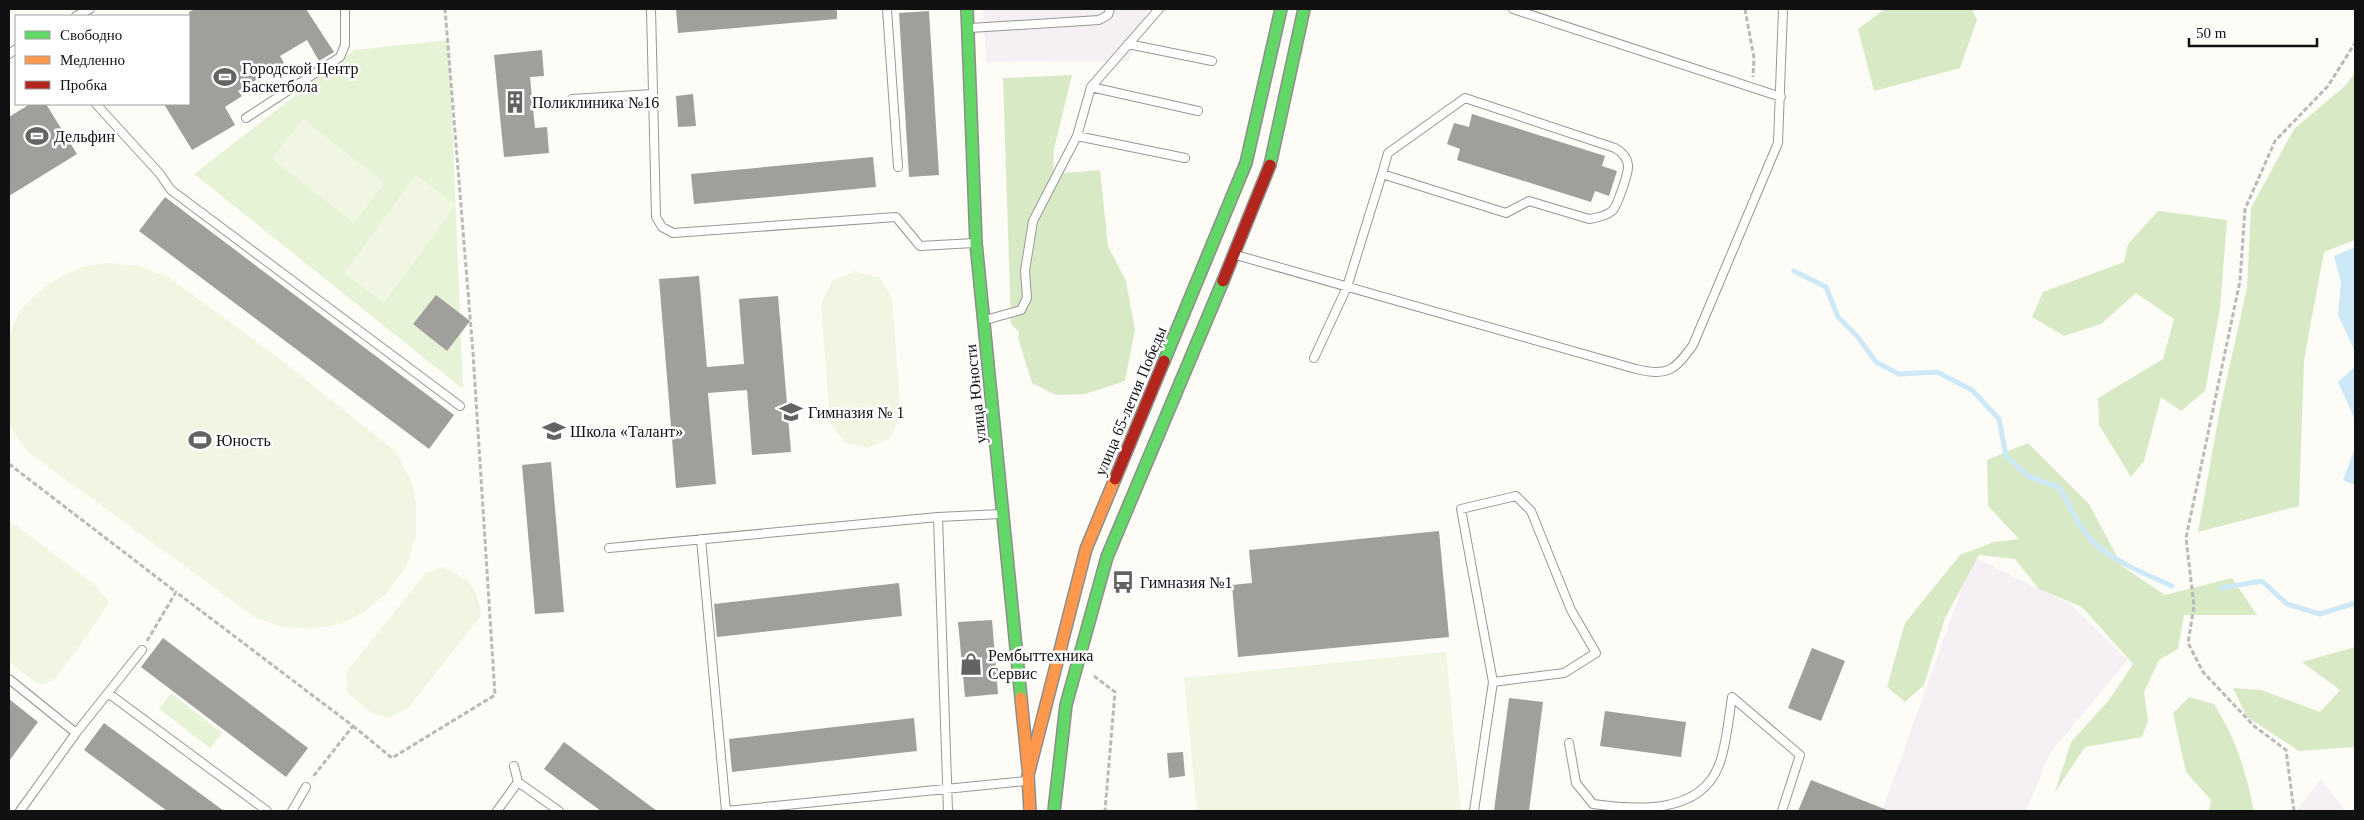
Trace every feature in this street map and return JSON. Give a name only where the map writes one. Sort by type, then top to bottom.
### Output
[{"type":"main road","name":"улица Юности","points":[[967,9],[976,243],[1028,778]]},
{"type":"main road","name":"улица 65-летия Победы","points":[[1030,811],[1028,778],[1086,549],[1246,163],[1281,9]]},
{"type":"main road","points":[[1054,811],[1066,705],[1107,557],[1269,172],[1304,9]]},
{"type":"lane","points":[[78,15],[90,9]]},
{"type":"lane","points":[[246,118],[340,57],[345,45],[345,9]]},
{"type":"lane","points":[[651,9],[656,217],[658,223],[667,231],[896,217],[920,246],[976,243]]},
{"type":"lane","points":[[887,9],[898,167]]},
{"type":"lane","points":[[968,28],[1099,20],[1108,15],[1110,9]]},
{"type":"lane","points":[[983,320],[1021,310],[1027,298],[1025,271],[1033,221],[1077,136],[1091,86],[1159,9]]},
{"type":"lane","points":[[1513,9],[1781,97]]},
{"type":"lane","points":[[1234,255],[1654,374],[1678,366],[1693,345],[1778,143],[1783,9]]},
{"type":"lane","points":[[1128,44],[1212,61]]},
{"type":"lane","points":[[1091,86],[1198,111]]},
{"type":"lane","points":[[572,100],[652,94]]},
{"type":"lane","points":[[1314,358],[1347,287],[1388,153],[1466,98],[1615,148],[1623,153],[1628,167],[1612,211],[1598,218],[1589,219],[1529,201],[1506,213],[1382,174]]},
{"type":"lane","points":[[97,105],[160,174],[171,190],[460,406]]},
{"type":"lane","points":[[1077,136],[1186,158]]},
{"type":"lane","points":[[1474,811],[1493,682],[1461,509],[1516,496],[1531,511],[1570,610],[1596,653],[1564,673],[1493,682]]},
{"type":"lane","points":[[608,548],[938,517],[1003,514]]},
{"type":"lane","points":[[938,517],[948,811]]},
{"type":"lane","points":[[701,539],[726,811],[948,789],[1028,778]]},
{"type":"lane","points":[[20,811],[76,733],[142,650]]},
{"type":"lane","points":[[9,679],[76,733]]},
{"type":"lane","points":[[108,693],[267,811]]},
{"type":"lane","points":[[1569,743],[1576,782],[1593,804],[1628,809],[1678,804],[1706,786],[1719,765],[1732,697],[1800,755],[1782,811]]},
{"type":"lane","points":[[514,766],[518,782],[559,811]]},
{"type":"lane","points":[[497,811],[518,782]]},
{"type":"lane","points":[[292,811],[306,786]]},
{"type":"path","points":[[9,464],[353,726],[392,758],[496,695],[473,353],[445,9]]},
{"type":"path","points":[[1745,9],[1754,58],[1753,89]]},
{"type":"path","points":[[2294,811],[2286,750],[2254,726],[2203,672],[2188,644],[2194,606],[2186,538],[2240,281],[2246,209],[2275,142],[2328,86],[2355,43]]},
{"type":"path","points":[[142,650],[176,592]]},
{"type":"path","points":[[1092,674],[1116,692],[1104,811]]},
{"type":"path","points":[[306,786],[353,726]]},
{"type":"shaded area","points":[[983,9],[1148,9],[1128,61],[986,62]]},
{"type":"shaded area","points":[[1973,557],[2070,604],[2128,660],[2050,753],[2026,811],[1882,811]]},
{"type":"shaded area","points":[[2321,779],[2345,811],[2296,811]]},
{"type":"green space","points":[[1885,9],[1972,9],[1977,20],[1960,68],[1874,91],[1858,29]]},
{"type":"green space","points":[[449,40],[463,389],[194,174],[354,50]]},
{"type":"green space","points":[[2355,72],[2355,240],[2324,252],[2304,360],[2299,506],[2198,532],[2220,409],[2247,288],[2251,208],[2294,129],[2347,84]]},
{"type":"green space","points":[[1072,75],[1054,149],[1053,174],[1100,170],[1108,246],[1126,281],[1135,330],[1125,381],[1085,394],[1056,395],[1032,383],[1018,338],[1019,332],[1011,324],[1003,78]]},
{"type":"green space","points":[[303,119],[385,183],[354,223],[272,159]]},
{"type":"green space","points":[[416,175],[456,205],[384,303],[344,273]]},
{"type":"green space","points":[[2158,211],[2227,220],[2220,309],[2205,391],[2181,411],[2161,397],[2144,461],[2131,477],[2099,425],[2098,398],[2163,359],[2174,319],[2136,293],[2101,324],[2064,336],[2032,317],[2043,292],[2124,262],[2128,244]]},
{"type":"green space","name":"Юность","points":[[108,263],[137,266],[167,276],[280,359],[396,452],[412,483],[416,503],[416,536],[407,565],[387,593],[363,613],[340,624],[312,629],[284,627],[256,618],[28,452],[11,428],[9,420],[9,336],[20,311],[41,290],[60,277],[83,267]]},
{"type":"green space","points":[[855,271],[880,278],[892,298],[901,416],[890,438],[868,448],[845,443],[830,422],[821,304],[832,281]]},
{"type":"green space","points":[[2028,443],[2089,504],[2122,566],[2165,595],[2232,578],[2257,615],[2184,615],[2178,649],[2159,660],[2144,692],[2148,721],[2142,737],[2085,747],[2055,792],[2071,742],[2109,700],[2133,664],[2082,607],[2039,589],[2015,559],[1979,555],[1945,618],[1924,685],[1905,702],[1887,687],[1905,623],[1960,555],[1994,542],[2019,539],[1988,506],[1987,460]]},
{"type":"green space","points":[[9,520],[96,586],[109,602],[55,679],[39,685],[9,662]]},
{"type":"green space","points":[[442,567],[466,580],[471,585],[477,597],[481,616],[408,708],[389,718],[371,713],[347,692],[346,672],[425,574]]},
{"type":"green space","points":[[2355,647],[2355,747],[2299,751],[2247,717],[2233,688],[2261,690],[2320,712],[2340,690],[2302,662]]},
{"type":"green space","points":[[1446,652],[1461,811],[1197,811],[1184,678]]},
{"type":"green space","points":[[171,693],[222,733],[210,748],[159,709]]},
{"type":"green space","points":[[2189,697],[2214,704],[2222,717],[2239,756],[2254,811],[2209,811],[2211,800],[2186,772],[2173,713]]},
{"type":"water","points":[[2355,247],[2355,352],[2338,315],[2341,283],[2334,256]]},
{"type":"water","points":[[2355,367],[2355,420],[2338,382]]},
{"type":"water","points":[[2355,448],[2355,485],[2343,480]]},
{"type":"building","name":"Городской Центр Баскетбола","points":[[195,9],[306,9],[334,52],[319,61],[307,40],[280,56],[284,63],[238,91],[242,96],[225,107],[235,125],[192,150],[165,105],[190,105],[189,12]]},
{"type":"building","points":[[676,9],[837,9],[837,19],[678,33]]},
{"type":"building","points":[[929,11],[939,175],[909,177],[899,13]]},
{"type":"building","name":"Поликлиника №16","points":[[542,50],[544,76],[530,77],[535,128],[547,127],[549,153],[504,157],[494,55]]},
{"type":"building","points":[[693,94],[696,126],[678,127],[676,96]]},
{"type":"building","name":"Дельфин","points":[[28,105],[47,105],[77,154],[9,196],[9,117]]},
{"type":"building","points":[[1472,114],[1605,156],[1602,166],[1617,171],[1609,196],[1595,191],[1591,202],[1457,160],[1460,149],[1447,144],[1454,123],[1469,127]]},
{"type":"building","points":[[873,157],[876,187],[694,204],[691,174]]},
{"type":"building","points":[[165,197],[454,415],[429,449],[139,231]]},
{"type":"building","points":[[699,276],[707,367],[744,364],[739,299],[778,296],[791,452],[752,455],[747,390],[708,393],[716,484],[676,488],[659,279]]},
{"type":"building","points":[[436,295],[470,321],[447,351],[413,324]]},
{"type":"building","points":[[551,462],[564,612],[535,614],[522,465]]},
{"type":"building","points":[[1439,531],[1449,637],[1238,657],[1232,585],[1252,583],[1249,550]]},
{"type":"building","points":[[899,583],[902,616],[717,637],[714,604]]},
{"type":"building","points":[[992,620],[998,694],[965,697],[958,622]]},
{"type":"building","points":[[163,638],[308,748],[286,777],[141,667]]},
{"type":"building","points":[[1812,648],[1845,661],[1821,721],[1788,708]]},
{"type":"building","points":[[1509,698],[1543,702],[1529,811],[1494,811]]},
{"type":"building","points":[[9,699],[38,722],[9,761]]},
{"type":"building","points":[[1605,711],[1686,722],[1681,757],[1600,746]]},
{"type":"building","points":[[914,718],[917,751],[732,772],[729,739]]},
{"type":"building","points":[[104,723],[224,811],[167,811],[84,750]]},
{"type":"building","points":[[564,742],[657,811],[601,811],[544,769]]},
{"type":"building","points":[[1183,752],[1185,776],[1169,778],[1167,753]]},
{"type":"building","points":[[1811,780],[1887,810],[1887,811],[1798,811]]},
{"type":"waterway","points":[[1794,271],[1826,287],[1838,317],[1857,336],[1876,362],[1899,374],[1937,372],[1972,390],[1999,419],[2006,456],[2028,476],[2060,488],[2077,520],[2099,547],[2125,564],[2172,586]]},
{"type":"waterway","points":[[2221,588],[2262,581],[2287,604],[2320,614],[2355,603]]},
{"type":"traffic: fast","points":[[967,9],[976,243],[1021,698]]},
{"type":"traffic: fast","points":[[1164,361],[1246,163],[1281,9]]},
{"type":"traffic: fast","points":[[1270,165],[1304,9]]},
{"type":"traffic: fast","points":[[1054,811],[1066,705],[1107,557],[1223,281]]},
{"type":"traffic: slow","points":[[1030,811],[1028,775],[1086,549],[1115,479]]},
{"type":"traffic: slow","points":[[1021,698],[1028,768]]},
{"type":"traffic: jam","points":[[1223,281],[1270,165]]},
{"type":"traffic: jam","points":[[1115,479],[1164,361]]},
{"type":"place","name":"Городской Центр Баскетбола","points":[[225,77]]},
{"type":"place","name":"Поликлиника №16","points":[[515,102]]},
{"type":"place","name":"Дельфин","points":[[37,136]]},
{"type":"place","name":"Гимназия № 1","points":[[791,412]]},
{"type":"place","name":"Школа «Талант»","points":[[554,431]]},
{"type":"place","name":"Юность","points":[[200,440]]},
{"type":"place","name":"Гимназия №1","points":[[1123,582]]},
{"type":"place","name":"Рембыттехника Сервис","points":[[971,664]]}]
